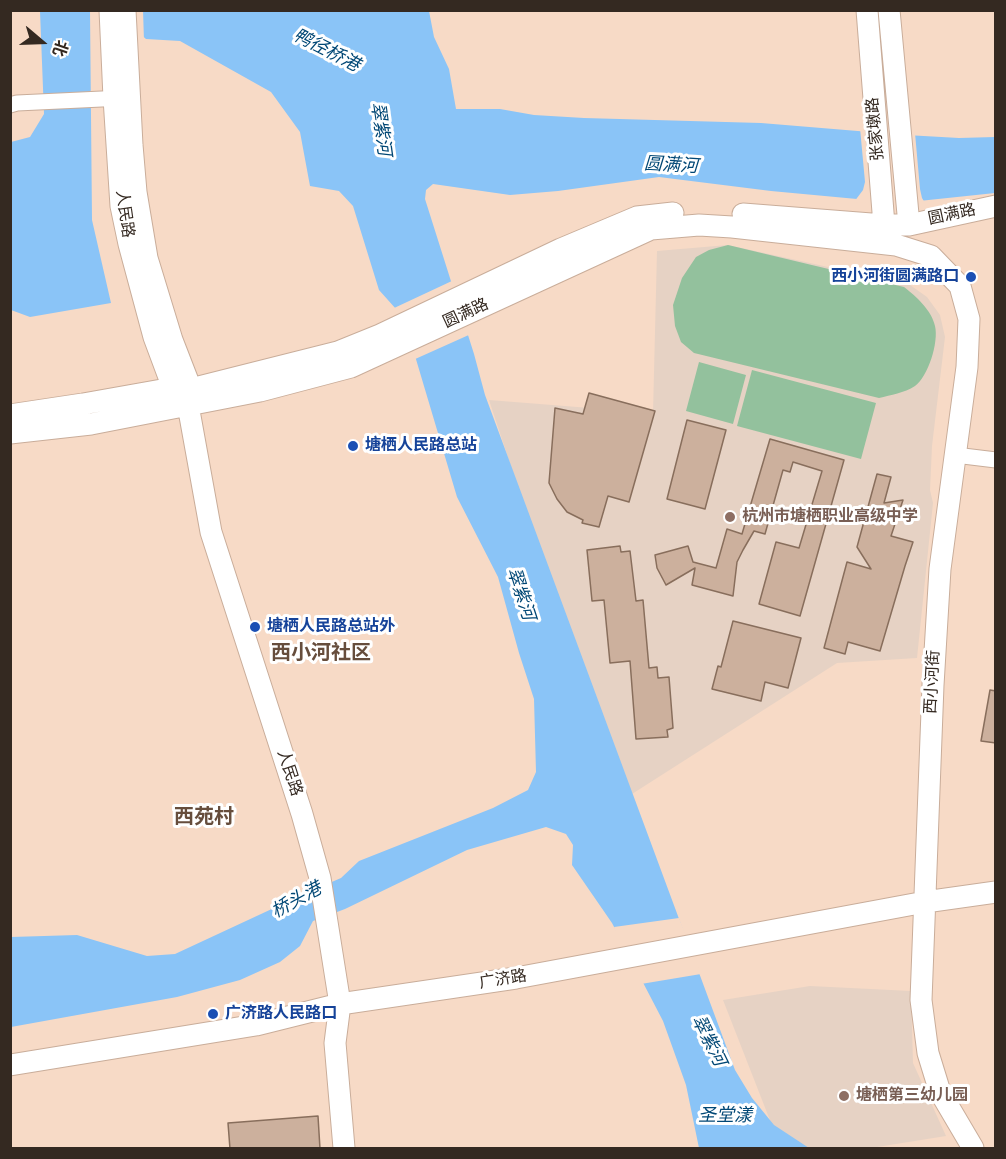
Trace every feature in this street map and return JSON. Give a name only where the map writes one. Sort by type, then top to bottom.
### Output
[{"type":"street","name":"张家墩路","points":[[867,10],[884,225],[896,245]]},
{"type":"street","name":"张家墩路","points":[[890,10],[909,225]]},
{"type":"street","name":"人民路","points":[[118,19],[121,206],[154,337],[184,394],[211,532],[302,814],[320,878],[340,1005],[336,1043],[344,1149]]},
{"type":"street","points":[[10,105],[121,98]]},
{"type":"street","name":"圆满路","points":[[10,415],[83,404],[184,394],[260,391],[303,370],[351,367],[564,257],[637,216],[686,212],[734,213],[909,225],[996,206]]},
{"type":"street","name":"圆满路","points":[[564,257],[651,229],[699,225],[732,227],[896,245],[909,225]]},
{"type":"street","name":"西小河街","points":[[896,245],[931,256],[960,286],[969,319],[967,367],[940,569],[933,685],[921,1000],[928,1053],[940,1092],[973,1149]]},
{"type":"street","name":"圆满路","points":[[10,433],[91,424],[184,394]]},
{"type":"street","points":[[955,455],[996,460]]},
{"type":"street","name":"广济路","points":[[10,1065],[256,1025],[340,1005],[516,978],[925,902],[996,892]]},
{"type":"shaded area","name":"杭州市塘栖职业高级中学","points":[[728,245],[910,285],[927,297],[940,315],[945,337],[932,446],[930,490],[933,503],[917,658],[837,663],[632,794],[532,530],[489,400],[653,413],[657,251]]},
{"type":"shaded area","name":"塘栖第三幼儿园","points":[[810,986],[911,991],[913,1063],[946,1136],[871,1148],[803,1148],[773,1128],[723,1000]]},
{"type":"green space","points":[[728,245],[904,287],[927,309],[935,326],[934,350],[920,381],[915,386],[897,394],[879,398],[694,353],[681,342],[675,326],[673,305],[682,278],[696,257],[709,250]]},
{"type":"green space","points":[[699,362],[746,375],[733,424],[686,411]]},
{"type":"green space","points":[[752,370],[876,403],[861,459],[737,426]]},
{"type":"water","points":[[40,11],[90,11],[92,220],[111,303],[30,317],[11,310],[11,142],[30,137],[44,114]]},
{"type":"water","points":[[114,11],[429,11],[434,37],[449,69],[456,109],[500,109],[534,115],[584,118],[761,123],[959,138],[995,137],[995,193],[900,203],[771,191],[659,177],[510,195],[433,184],[426,190],[425,199],[485,395],[735,1070],[752,1098],[774,1125],[809,1148],[699,1148],[686,1085],[663,1021],[612,923],[572,865],[573,845],[566,834],[546,827],[467,850],[345,909],[313,921],[300,946],[280,962],[240,980],[177,997],[11,1027],[11,937],[77,935],[147,956],[175,954],[341,878],[359,861],[493,808],[528,790],[536,772],[534,699],[498,577],[457,497],[407,329],[396,309],[379,290],[353,206],[339,191],[310,186],[300,132],[271,92],[180,41],[146,39]]},
{"type":"pier","points":[[111,10],[143,10],[144,41],[112,13]]},
{"type":"pier","points":[[860,128],[915,133],[920,189],[925,203],[854,202],[863,190],[865,182]]},
{"type":"pier","points":[[454,280],[471,334],[413,360],[405,330],[392,309]]},
{"type":"pier","points":[[679,918],[701,974],[641,984],[621,948],[614,927]]},
{"type":"building","points":[[589,393],[655,411],[629,502],[608,496],[599,527],[582,523],[583,520],[567,512],[549,483],[555,408],[583,414]]},
{"type":"building","points":[[687,420],[726,430],[705,509],[667,499]]},
{"type":"building","points":[[770,439],[844,460],[800,616],[759,604],[776,542],[799,548],[822,471],[793,462],[790,472],[783,470],[765,534],[754,531],[737,562],[733,596],[692,585],[695,568],[666,585],[657,568],[655,555],[688,546],[693,562],[716,568],[727,529],[742,534]]},
{"type":"building","points":[[877,474],[891,477],[884,503],[903,500],[891,536],[913,542],[880,651],[848,642],[845,654],[824,648],[847,562],[871,569],[857,547]]},
{"type":"building","points":[[620,546],[621,552],[630,551],[636,601],[643,600],[649,668],[657,667],[658,678],[669,677],[673,728],[667,730],[668,737],[636,739],[630,661],[610,663],[604,600],[592,601],[587,550]]},
{"type":"building","points":[[733,621],[801,638],[788,688],[765,682],[761,701],[712,689],[718,666],[721,667]]},
{"type":"building","points":[[990,690],[996,691],[996,743],[981,741]]},
{"type":"building","points":[[318,1116],[320,1149],[230,1149],[228,1123]]},
{"type":"place","name":"西小河街圆满路口","points":[[971,277]]},
{"type":"place","name":"塘栖人民路总站","points":[[353,446]]},
{"type":"place","name":"杭州市塘栖职业高级中学","points":[[730,517]]},
{"type":"place","name":"塘栖人民路总站外","points":[[255,627]]},
{"type":"place","name":"广济路人民路口","points":[[213,1014]]},
{"type":"place","name":"塘栖第三幼儿园","points":[[844,1096]]},
{"type":"district","name":"西小河社区","points":[[321,654]]},
{"type":"district","name":"西苑村","points":[[204,818]]},
{"type":"water label","name":"鸭径桥港","points":[[326,51]]},
{"type":"water label","name":"翠紫河","points":[[380,129]]},
{"type":"water label","name":"圆满河","points":[[671,166]]},
{"type":"water label","name":"翠紫河","points":[[520,594]]},
{"type":"water label","name":"桥头港","points":[[297,901]]},
{"type":"water label","name":"翠紫河","points":[[708,1041]]},
{"type":"water label","name":"圣堂漾","points":[[725,1116]]}]
